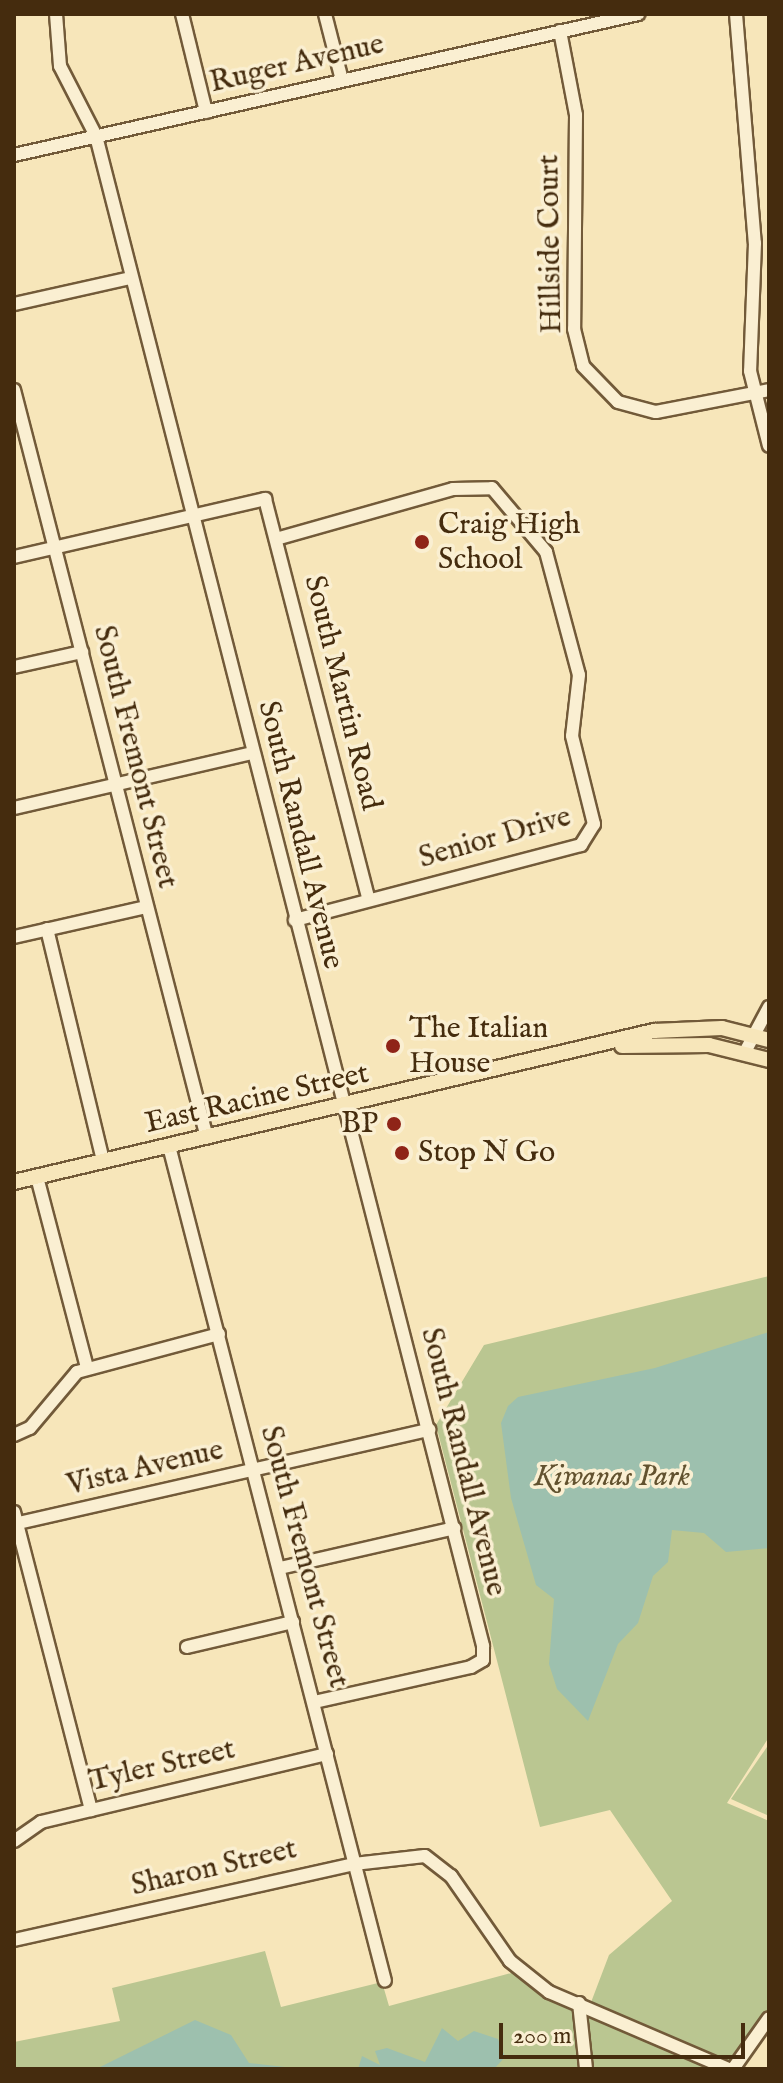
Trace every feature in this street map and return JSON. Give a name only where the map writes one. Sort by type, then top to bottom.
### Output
[{"type":"main road","name":"East Racine Street","points":[[14,1182],[606,1047],[674,1028],[752,1033],[769,1040]]},
{"type":"main road","name":"East Racine Street","points":[[606,1047],[745,1052],[769,1060]]},
{"type":"street","name":"South Randall Avenue","points":[[56,14],[60,66],[96,136],[484,1654],[471,1667],[315,1702]]},
{"type":"street","points":[[182,14],[206,112]]},
{"type":"street","points":[[325,14],[342,80]]},
{"type":"street","name":"Ruger Avenue","points":[[14,155],[638,14]]},
{"type":"street","points":[[736,14],[755,243],[752,394],[769,446]]},
{"type":"street","name":"Hillside Court","points":[[560,31],[574,94],[574,329],[583,366],[618,402],[656,412],[769,390]]},
{"type":"street","points":[[14,304],[130,278]]},
{"type":"street","name":"South Fremont Street","points":[[14,390],[19,431],[82,652],[207,1138]]},
{"type":"street","name":"Senior Drive","points":[[276,539],[487,485],[543,544],[575,659],[572,736],[594,817],[587,842],[295,920]]},
{"type":"street","name":"South Martin Road","points":[[191,517],[265,499],[369,900]]},
{"type":"street","points":[[14,557],[191,517]]},
{"type":"street","points":[[14,667],[82,652]]},
{"type":"street","points":[[14,808],[252,753]]},
{"type":"street","points":[[14,937],[146,907]]},
{"type":"street","points":[[47,929],[103,1161]]},
{"type":"street","points":[[745,1052],[752,1033],[769,1007]]},
{"type":"street","name":"South Fremont Street","points":[[169,1146],[385,1981]]},
{"type":"street","points":[[37,1177],[87,1367]]},
{"type":"street","points":[[14,1435],[30,1428],[65,1383],[87,1367],[219,1334]]},
{"type":"street","name":"Vista Avenue","points":[[15,1520],[429,1430]]},
{"type":"street","points":[[15,1520],[91,1810]]},
{"type":"street","points":[[280,1568],[454,1528]]},
{"type":"street","points":[[187,1647],[293,1622]]},
{"type":"street","name":"Tyler Street","points":[[14,1841],[41,1822],[327,1754]]},
{"type":"street","name":"Sharon Street","points":[[14,1940],[354,1864],[425,1856],[451,1876],[510,1961],[549,1992],[579,2003]]},
{"type":"street","points":[[586,2069],[579,2003],[731,2069],[769,2018]]},
{"type":"green space","name":"Kiwanas Park","points":[[769,1276],[769,1737],[727,1803],[769,1821],[769,2009],[725,2069],[592,2069],[582,2026],[609,1955],[672,1901],[610,1810],[540,1827],[436,1425],[484,1345]]},
{"type":"green space","points":[[769,1744],[769,1816],[731,1799]]},
{"type":"green space","points":[[265,1951],[281,2007],[382,1982],[389,2006],[515,1972],[573,2010],[582,2069],[14,2069],[14,2042],[120,2021],[112,1988]]},
{"type":"shaded area","points":[[769,1332],[769,1548],[726,1552],[704,1533],[672,1530],[668,1562],[653,1576],[638,1623],[618,1644],[588,1721],[557,1689],[549,1664],[554,1599],[536,1585],[511,1498],[501,1423],[508,1406],[518,1397],[655,1368]]},
{"type":"shaded area","points":[[195,2020],[231,2035],[249,2063],[303,2069],[96,2069]]},
{"type":"shaded area","points":[[442,2028],[458,2041],[474,2031],[498,2039],[505,2057],[494,2069],[358,2069],[362,2056],[380,2065],[375,2051],[387,2048],[425,2062]]},
{"type":"place","name":"Craig High School","points":[[422,542]]},
{"type":"place","name":"The Italian House","points":[[393,1046]]},
{"type":"place","name":"BP","points":[[394,1124]]},
{"type":"place","name":"Stop N Go","points":[[402,1153]]}]
